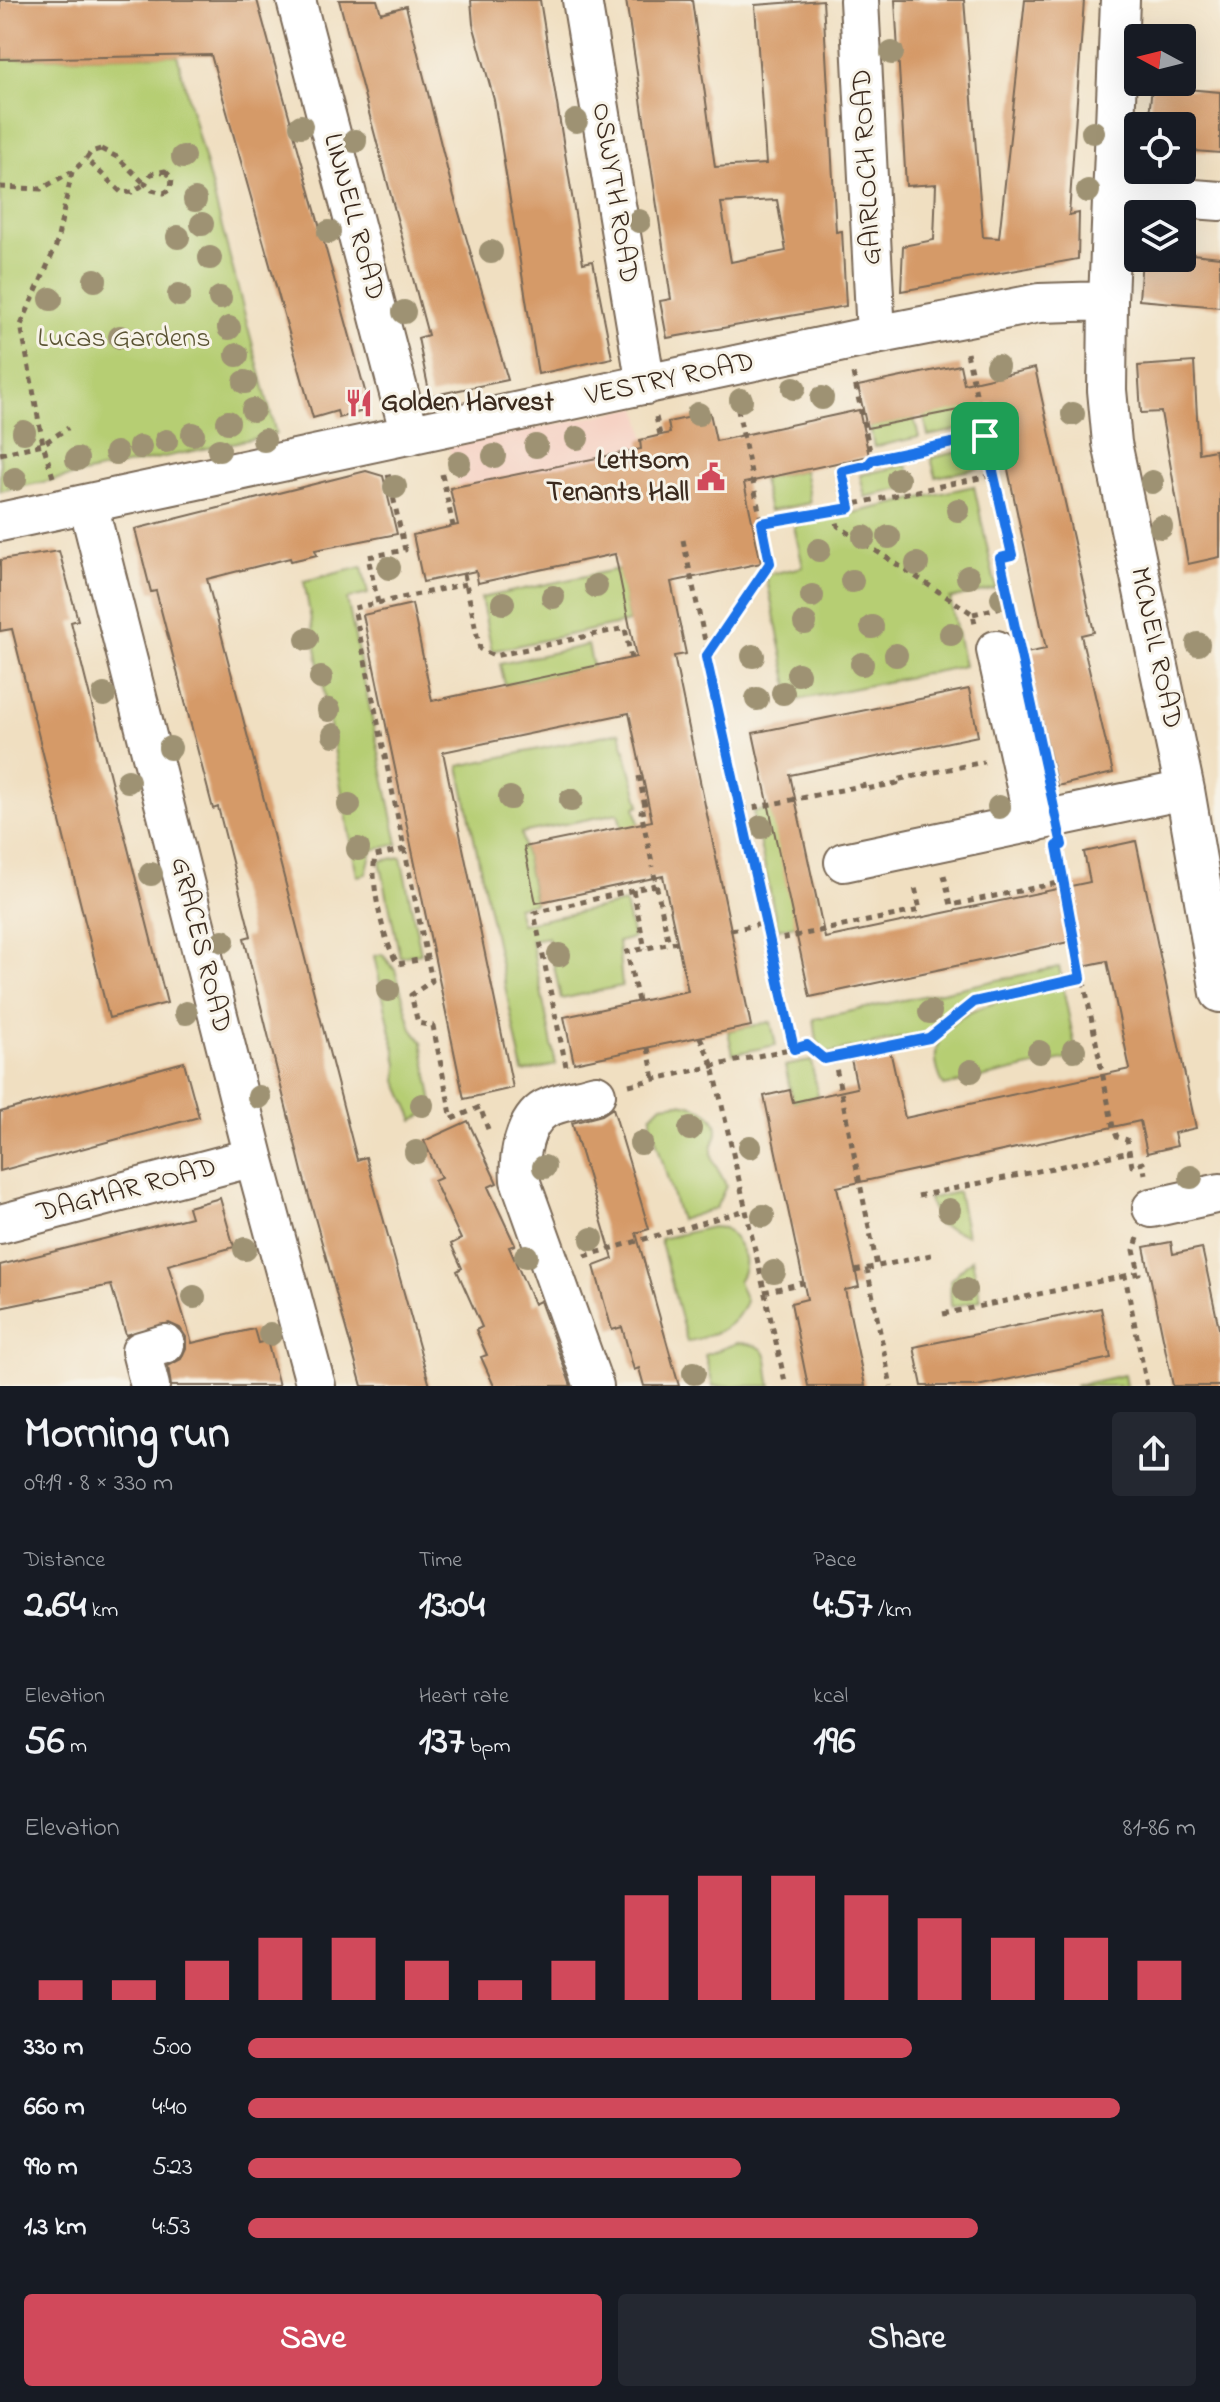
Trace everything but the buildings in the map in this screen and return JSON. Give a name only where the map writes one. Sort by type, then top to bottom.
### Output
[{"type":"street","name":"LINNELL ROAD","points":[[296,0],[395,438]]},
{"type":"street","name":"OSWYTH ROAD","points":[[582,0],[646,385]]},
{"type":"street","name":"GAIRLOCH ROAD","points":[[859,0],[876,335]]},
{"type":"street","name":"MCNEIL ROAD","points":[[1120,0],[1114,64],[1114,193],[1108,301],[1107,390],[1112,443],[1185,790],[1220,993]]},
{"type":"street","points":[[1114,193],[1220,201]]},
{"type":"street","name":"VESTRY ROAD","points":[[0,522],[876,335],[1039,303],[1108,301]]},
{"type":"street","name":"GRACES ROAD","points":[[75,506],[316,1386]]},
{"type":"street","points":[[1006,643],[1045,821]]},
{"type":"street","points":[[844,862],[1185,790]]},
{"type":"street","points":[[594,1386],[520,1180],[519,1162],[531,1126],[543,1110],[597,1084]]},
{"type":"street","name":"DAGMAR ROAD","points":[[0,1224],[254,1157]]},
{"type":"street","points":[[1152,1208],[1220,1193]]},
{"type":"street","points":[[150,1386],[141,1351],[165,1344]]},
{"type":"path","points":[[0,187],[41,189],[72,172],[91,152],[101,149],[117,157],[145,184],[152,190],[164,193],[171,189],[172,178],[165,171],[151,174],[145,184],[132,192],[122,193],[86,159]]},
{"type":"path","points":[[72,172],[56,246],[21,325],[43,444],[75,506]]},
{"type":"path","points":[[960,319],[1012,555],[1000,558],[1010,605],[1006,643]]},
{"type":"path","points":[[861,409],[872,460]]},
{"type":"path","points":[[706,657],[770,563],[738,411]]},
{"type":"path","points":[[0,454],[43,444],[68,428]]},
{"type":"path","points":[[850,508],[842,471],[868,465],[872,460],[985,436]]},
{"type":"path","points":[[378,603],[368,557],[405,550],[395,438]]},
{"type":"path","points":[[442,474],[453,526]]},
{"type":"path","points":[[762,523],[850,508],[994,475]]},
{"type":"path","points":[[683,540],[706,657],[794,1049]]},
{"type":"path","points":[[464,574],[480,649],[494,656],[625,628],[631,659]]},
{"type":"path","points":[[466,584],[354,608],[432,981],[411,995],[418,1023],[433,1026],[452,1119],[480,1107],[487,1130]]},
{"type":"path","points":[[973,614],[1010,605]]},
{"type":"path","points":[[742,810],[866,785],[867,789],[991,761]]},
{"type":"path","points":[[639,776],[646,811],[641,812],[653,867]]},
{"type":"path","points":[[943,1314],[1139,1273],[1134,1250],[1137,1240],[1143,1232],[1156,1230],[1143,1163],[1132,1166],[1127,1140],[1117,1137],[1113,1127],[1063,882],[1057,846],[1062,845],[1045,821]]},
{"type":"path","points":[[405,849],[375,856],[372,871],[389,952],[398,964],[428,958]]},
{"type":"path","points":[[928,875],[943,872],[951,905],[1063,882]]},
{"type":"path","points":[[654,874],[669,944]]},
{"type":"path","points":[[771,941],[920,910],[913,878]]},
{"type":"path","points":[[656,885],[534,913],[564,1061],[597,1084],[654,1079],[807,1045],[824,1059],[929,1038],[974,1002],[1081,978]]},
{"type":"path","points":[[633,890],[645,949]]},
{"type":"path","points":[[731,930],[767,923]]},
{"type":"path","points":[[638,1001],[627,952],[677,942]]},
{"type":"path","points":[[700,1037],[713,1066],[786,1386]]},
{"type":"path","points":[[648,1048],[654,1079]]},
{"type":"path","points":[[834,1058],[877,1266]]},
{"type":"path","points":[[918,1196],[1130,1152]]},
{"type":"path","points":[[551,1266],[746,1210]]},
{"type":"path","points":[[855,1271],[931,1255]]},
{"type":"path","points":[[867,1268],[891,1386]]},
{"type":"path","points":[[1125,1276],[1147,1386]]},
{"type":"path","points":[[764,1292],[803,1283]]},
{"type":"shaded area","points":[[638,407],[650,459],[461,499],[449,447]]},
{"type":"green space","name":"Lucas Gardens","points":[[177,55],[276,434],[0,491],[0,59]]},
{"type":"green space","points":[[966,407],[970,427],[928,436],[924,416]]},
{"type":"green space","points":[[914,418],[919,437],[874,447],[870,427]]},
{"type":"green space","points":[[976,448],[980,468],[936,477],[931,458]]},
{"type":"green space","points":[[907,465],[912,487],[865,497],[860,475]]},
{"type":"green space","points":[[804,470],[810,503],[769,511],[762,479]]},
{"type":"green space","points":[[974,486],[996,588],[950,599],[964,666],[792,701],[766,575],[803,567],[794,526]]},
{"type":"green space","points":[[362,567],[368,594],[347,599],[398,844],[372,850],[366,874],[357,876],[304,581]]},
{"type":"green space","points":[[619,569],[629,622],[492,651],[481,598]]},
{"type":"green space","points":[[588,645],[593,667],[505,685],[500,664]]},
{"type":"green space","points":[[620,732],[640,805],[635,807],[646,856],[627,850],[618,813],[521,833],[535,903],[517,907],[521,924],[625,903],[633,938],[618,942],[622,986],[561,999],[548,937],[531,940],[556,1065],[523,1072],[459,766]]},
{"type":"green space","points":[[770,809],[815,891],[821,919],[778,929],[753,812]]},
{"type":"green space","points":[[401,857],[421,953],[400,957],[380,861]]},
{"type":"green space","points":[[382,954],[395,970],[412,1029],[422,1042],[434,1109],[414,1120],[397,1081],[398,1064],[374,956]]},
{"type":"green space","points":[[1059,967],[1061,976],[967,997],[957,1002],[928,1032],[831,1053],[824,1051],[817,1041],[814,1019]]},
{"type":"green space","points":[[1063,987],[1077,1057],[944,1086],[936,1060],[939,1040],[952,1024],[970,1012],[994,1003]]},
{"type":"green space","points":[[771,1022],[776,1045],[733,1054],[728,1031]]},
{"type":"green space","points":[[811,1061],[818,1096],[793,1102],[785,1066]]},
{"type":"green space","points":[[679,1103],[698,1107],[713,1118],[717,1131],[712,1155],[726,1186],[716,1208],[680,1220],[651,1123],[651,1116],[662,1105]]},
{"type":"green space","points":[[958,1192],[967,1235],[939,1225],[928,1199]]},
{"type":"green space","points":[[712,1227],[724,1228],[742,1252],[744,1266],[738,1281],[746,1301],[742,1311],[730,1324],[687,1342],[660,1239]]},
{"type":"green space","points":[[972,1259],[981,1300],[951,1307],[950,1280]]},
{"type":"green space","points":[[737,1343],[763,1350],[771,1386],[713,1386],[705,1355]]},
{"type":"green space","points":[[1124,1375],[1126,1386],[1074,1386]]},
{"type":"place","name":"Golden Harvest","points":[[359,403]]},
{"type":"place","name":"Lettsom Tenants Hall","points":[[711,477]]},
{"type":"route","points":[[985,436],[1012,555],[1000,558],[1062,845],[1057,846],[1081,978],[974,1002],[929,1038],[824,1059],[814,1055],[807,1045],[794,1049],[706,657],[770,563],[762,523],[850,508],[842,471],[868,465],[872,460],[985,436]]}]
